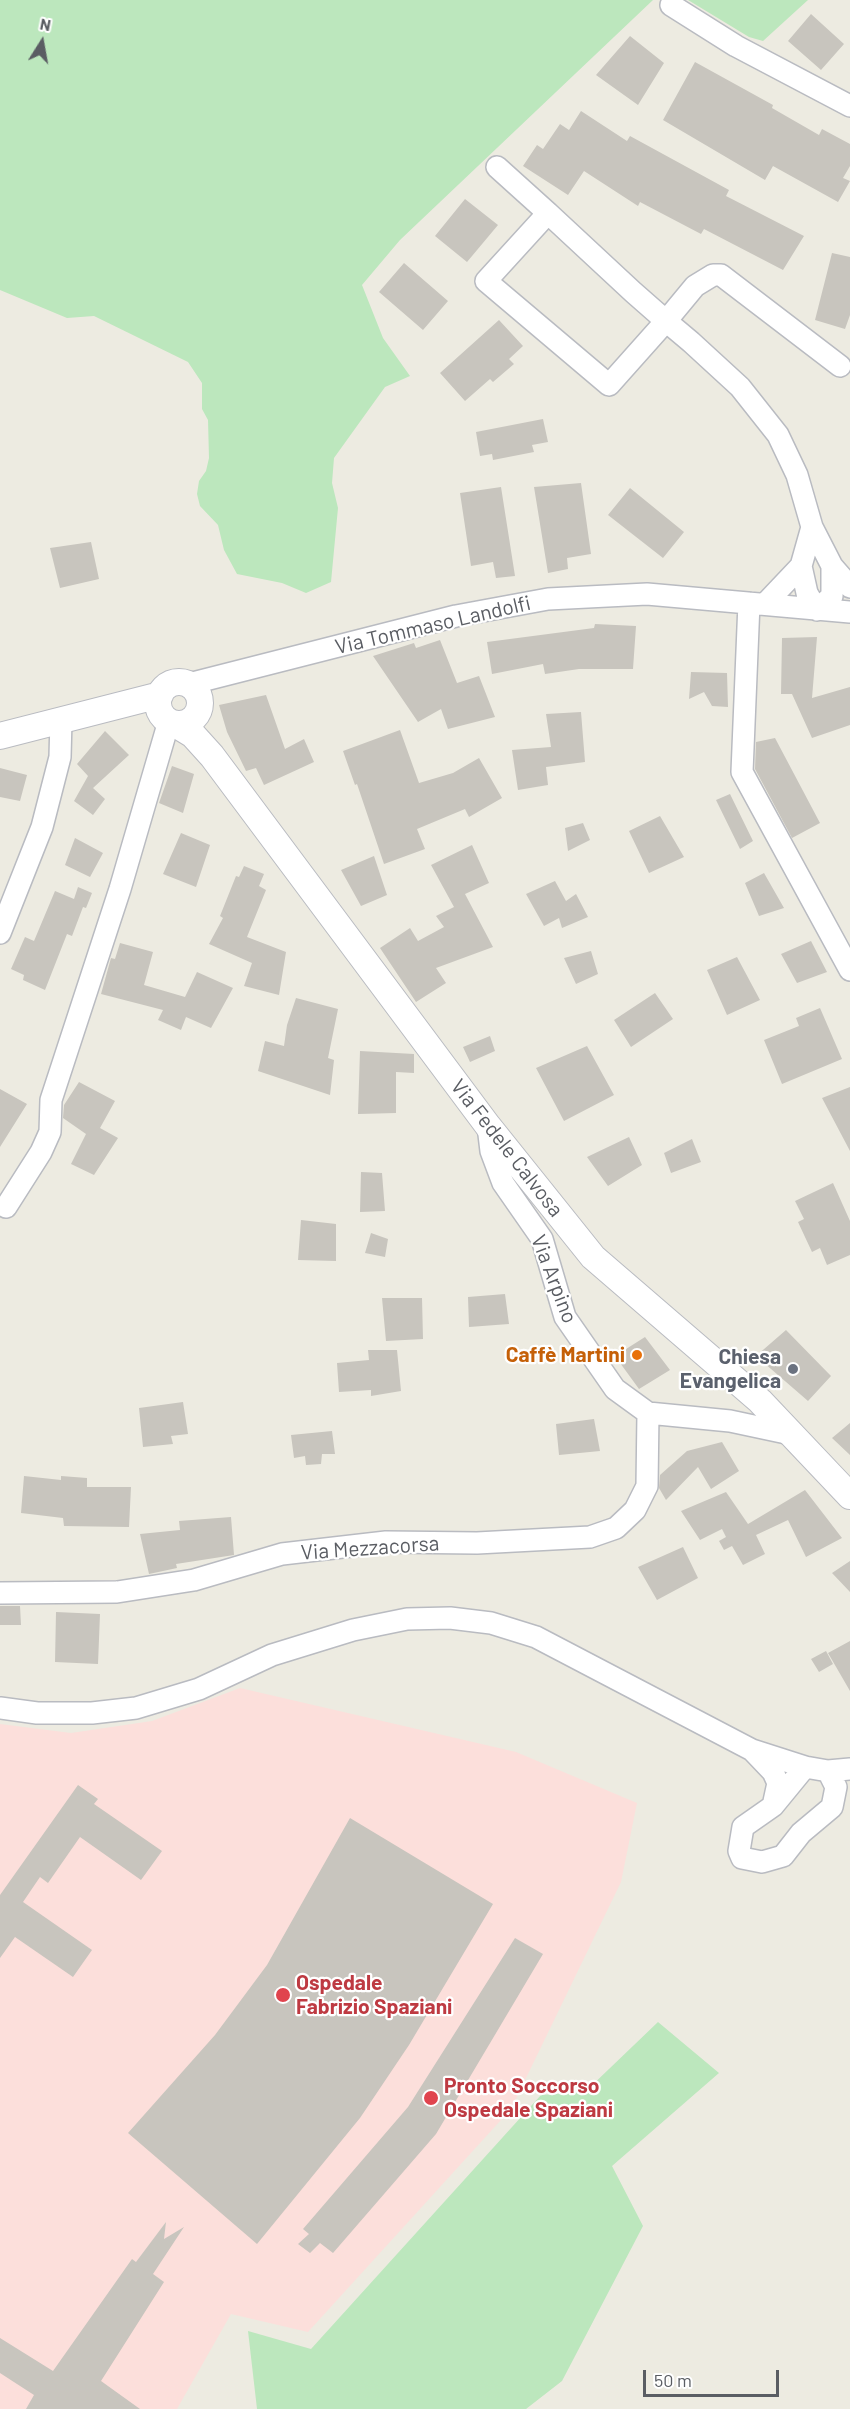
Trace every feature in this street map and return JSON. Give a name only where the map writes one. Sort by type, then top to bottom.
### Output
[{"type":"street","points":[[671,5],[736,46],[850,106]]},
{"type":"street","points":[[497,167],[740,387],[778,435],[797,476],[812,527],[832,566],[850,587]]},
{"type":"street","points":[[548,213],[486,281],[609,385],[700,282],[713,275],[721,275],[840,366]]},
{"type":"street","points":[[812,527],[801,566],[807,593],[817,610],[832,596],[832,566]]},
{"type":"street","points":[[801,566],[757,603],[742,772],[850,970]]},
{"type":"street","name":"Via Tommaso Landolfi","points":[[196,696],[235,673],[456,616],[548,598],[647,594],[850,612]]},
{"type":"street","points":[[0,736],[110,708],[137,708],[166,713],[192,721],[196,696],[175,682],[168,685],[166,713],[120,889],[51,1100],[50,1132],[41,1152],[6,1207]]},
{"type":"street","name":"Via Fedele Calvosa","points":[[196,696],[204,734],[212,756]]},
{"type":"street","name":"Via Fedele Calvosa","points":[[166,713],[194,735],[212,756],[488,1126],[593,1257],[760,1401],[850,1496]]},
{"type":"street","points":[[0,933],[42,826],[60,757],[61,720]]},
{"type":"street","name":"Via Arpino","points":[[488,1126],[491,1150],[503,1183],[542,1239],[565,1317],[615,1389],[648,1413]]},
{"type":"street","points":[[648,1413],[730,1421],[791,1434]]},
{"type":"street","name":"Via Mezzacorsa","points":[[0,1593],[117,1592],[194,1580],[282,1554],[386,1542],[477,1543],[590,1537],[616,1528],[635,1510],[647,1486],[648,1413]]},
{"type":"street","points":[[0,1708],[37,1713],[92,1713],[136,1708],[199,1689],[272,1655],[353,1630],[406,1619],[450,1618],[491,1623],[536,1637],[752,1750],[805,1767],[828,1771],[850,1769]]},
{"type":"street","points":[[752,1750],[773,1772],[778,1783],[773,1806]]},
{"type":"street","points":[[805,1767],[773,1806],[743,1827],[739,1851],[742,1858],[762,1862],[783,1856],[801,1833],[832,1807],[850,1786]]},
{"type":"street","points":[[828,1771],[836,1787],[832,1807]]},
{"type":"shaded area","name":"Ospedale Fabrizio Spaziani","points":[[240,1688],[516,1752],[637,1803],[621,1882],[511,2109],[308,2332],[231,2314],[177,2409],[0,2409],[0,1724],[71,1733],[152,1721]]},
{"type":"green space","points":[[0,0],[653,0],[400,240],[362,285],[383,338],[410,376],[385,387],[334,458],[332,483],[338,508],[331,582],[306,593],[282,583],[237,574],[224,550],[218,525],[200,506],[197,494],[199,481],[206,471],[209,458],[208,420],[202,409],[202,383],[188,362],[94,316],[67,318],[0,290]]},
{"type":"green space","points":[[688,0],[808,0],[763,41],[749,37]]},
{"type":"green space","points":[[658,2022],[719,2073],[612,2166],[643,2226],[562,2381],[526,2409],[257,2409],[248,2331],[311,2349],[541,2095],[585,2092]]},
{"type":"building","points":[[811,14],[844,44],[821,70],[788,41]]},
{"type":"building","points":[[630,36],[664,63],[638,105],[596,75]]},
{"type":"building","points":[[695,62],[773,105],[772,108],[819,135],[822,129],[850,144],[850,166],[843,178],[850,181],[838,202],[773,166],[765,180],[663,120]]},
{"type":"building","points":[[581,111],[627,141],[630,136],[729,190],[726,196],[804,236],[783,270],[704,229],[701,234],[640,202],[638,206],[584,171],[568,195],[523,166],[537,145],[543,149],[560,124],[569,130]]},
{"type":"building","points":[[465,199],[498,225],[467,262],[435,236]]},
{"type":"building","points":[[832,253],[850,257],[850,315],[845,329],[815,320]]},
{"type":"building","points":[[404,263],[448,301],[423,330],[379,292]]},
{"type":"building","points":[[499,320],[523,346],[509,359],[514,364],[493,382],[490,379],[465,401],[440,373]]},
{"type":"building","points":[[543,419],[548,442],[532,445],[534,452],[493,460],[492,454],[480,456],[476,432]]},
{"type":"building","points":[[581,483],[591,554],[567,558],[568,569],[548,573],[534,487]]},
{"type":"building","points":[[501,487],[515,576],[496,578],[493,562],[471,566],[460,493]]},
{"type":"building","points":[[630,488],[684,532],[663,558],[608,515]]},
{"type":"building","points":[[91,542],[99,579],[60,588],[50,548]]},
{"type":"building","points":[[595,624],[636,626],[633,669],[579,669],[545,674],[543,664],[492,674],[487,642],[594,628]]},
{"type":"building","points":[[817,637],[812,698],[850,687],[850,725],[812,738],[792,694],[781,694],[782,638]]},
{"type":"building","points":[[440,640],[457,683],[479,676],[495,717],[448,729],[441,709],[418,722],[373,656],[414,643],[416,648]]},
{"type":"building","points":[[691,672],[727,673],[728,707],[712,706],[704,692],[689,699]]},
{"type":"building","points":[[266,695],[285,749],[304,739],[314,762],[264,785],[256,768],[246,771],[227,732],[219,705]]},
{"type":"building","points":[[581,712],[585,762],[546,767],[548,785],[518,790],[512,750],[551,747],[546,714]]},
{"type":"building","points":[[400,730],[419,783],[453,773],[479,758],[502,798],[469,817],[465,809],[417,829],[425,849],[384,864],[357,784],[355,785],[343,751]]},
{"type":"building","points":[[105,731],[129,755],[93,788],[105,799],[93,815],[74,801],[88,776],[77,764]]},
{"type":"building","points":[[775,738],[820,823],[792,838],[755,769],[756,742]]},
{"type":"building","points":[[172,766],[194,774],[183,813],[159,803]]},
{"type":"building","points":[[0,768],[27,775],[20,801],[0,797]]},
{"type":"building","points":[[730,794],[753,841],[740,849],[716,800]]},
{"type":"building","points":[[660,816],[684,857],[649,873],[629,831]]},
{"type":"building","points":[[583,823],[590,840],[568,851],[565,828]]},
{"type":"building","points":[[181,833],[210,845],[196,887],[163,874]]},
{"type":"building","points":[[75,838],[103,853],[90,877],[65,865]]},
{"type":"building","points":[[472,845],[489,883],[465,894],[493,947],[436,968],[446,983],[416,1002],[380,948],[410,928],[418,941],[444,927],[436,916],[454,907],[431,865]]},
{"type":"building","points":[[374,856],[387,895],[361,906],[341,870]]},
{"type":"building","points":[[244,866],[264,874],[259,886],[266,890],[247,937],[286,952],[279,995],[244,986],[252,963],[209,944],[223,918],[220,916],[236,876],[239,877]]},
{"type":"building","points":[[764,873],[784,908],[759,916],[745,883]]},
{"type":"building","points":[[555,881],[566,901],[576,894],[588,917],[562,928],[559,918],[544,926],[526,894]]},
{"type":"building","points":[[78,887],[92,893],[86,908],[83,907],[72,936],[67,934],[45,990],[23,980],[24,975],[11,969],[25,937],[34,941],[55,891],[74,899]]},
{"type":"building","points":[[811,941],[827,972],[797,983],[781,954]]},
{"type":"building","points":[[120,943],[153,952],[144,985],[185,997],[197,972],[233,988],[211,1028],[186,1017],[181,1030],[158,1020],[163,1010],[101,994],[111,958],[115,959]]},
{"type":"building","points":[[591,951],[598,974],[576,984],[564,958]]},
{"type":"building","points":[[737,957],[760,1000],[727,1015],[707,970]]},
{"type":"building","points":[[655,993],[673,1019],[631,1047],[614,1020]]},
{"type":"building","points":[[296,998],[338,1009],[328,1058],[334,1060],[330,1095],[258,1071],[265,1041],[284,1046],[287,1025]]},
{"type":"building","points":[[820,1008],[842,1059],[782,1084],[764,1040],[799,1026],[796,1018]]},
{"type":"building","points":[[490,1036],[495,1051],[470,1062],[463,1047]]},
{"type":"building","points":[[587,1046],[614,1095],[564,1121],[536,1068]]},
{"type":"building","points":[[360,1051],[414,1054],[414,1073],[396,1072],[396,1113],[358,1114]]},
{"type":"building","points":[[79,1082],[115,1101],[100,1128],[118,1138],[94,1175],[71,1164],[86,1134],[63,1118],[64,1105]]},
{"type":"building","points":[[850,1087],[850,1151],[822,1098]]},
{"type":"building","points":[[0,1089],[27,1104],[0,1147]]},
{"type":"building","points":[[629,1137],[642,1165],[608,1186],[587,1157]]},
{"type":"building","points":[[692,1139],[701,1162],[671,1173],[664,1153]]},
{"type":"building","points":[[361,1172],[382,1173],[385,1211],[360,1212]]},
{"type":"building","points":[[833,1183],[850,1221],[850,1255],[827,1265],[820,1248],[812,1252],[798,1222],[804,1219],[795,1201]]},
{"type":"building","points":[[301,1220],[336,1224],[336,1261],[298,1260]]},
{"type":"building","points":[[371,1233],[388,1239],[385,1257],[365,1253]]},
{"type":"building","points":[[505,1294],[509,1324],[469,1327],[468,1297]]},
{"type":"building","points":[[382,1298],[422,1298],[423,1339],[386,1341]]},
{"type":"building","points":[[786,1330],[831,1376],[808,1401],[756,1356]]},
{"type":"building","points":[[645,1337],[670,1370],[639,1389],[615,1356]]},
{"type":"building","points":[[368,1350],[397,1350],[401,1391],[371,1396],[371,1390],[339,1392],[337,1363],[369,1360]]},
{"type":"building","points":[[183,1402],[188,1434],[171,1436],[173,1444],[143,1447],[139,1408]]},
{"type":"building","points":[[594,1419],[600,1451],[559,1455],[556,1424]]},
{"type":"building","points":[[850,1423],[850,1455],[832,1438]]},
{"type":"building","points":[[332,1431],[335,1454],[322,1454],[321,1464],[306,1465],[305,1456],[294,1458],[291,1435]]},
{"type":"building","points":[[722,1442],[739,1471],[711,1489],[698,1467],[666,1500],[659,1488],[660,1475],[687,1451]]},
{"type":"building","points":[[24,1476],[61,1480],[61,1476],[87,1478],[87,1487],[131,1487],[129,1527],[64,1526],[63,1518],[21,1513]]},
{"type":"building","points":[[805,1490],[842,1538],[806,1557],[788,1520],[756,1535],[765,1554],[743,1565],[732,1546],[724,1550],[719,1541],[726,1537],[722,1529],[700,1540],[681,1511],[726,1492],[748,1524]]},
{"type":"building","points":[[231,1517],[234,1555],[176,1564],[177,1568],[149,1574],[140,1534],[180,1530],[179,1521]]},
{"type":"building","points":[[683,1547],[698,1578],[657,1600],[638,1567]]},
{"type":"building","points":[[850,1561],[850,1592],[832,1573]]},
{"type":"building","points":[[0,1606],[20,1606],[21,1625],[0,1625]]},
{"type":"building","points":[[56,1612],[100,1614],[98,1664],[55,1662]]},
{"type":"building","points":[[850,1641],[850,1691],[828,1653]]},
{"type":"building","points":[[826,1651],[833,1664],[819,1672],[811,1659]]},
{"type":"building","points":[[78,1785],[98,1799],[94,1804],[162,1851],[141,1880],[80,1837],[48,1883],[40,1877],[23,1902],[92,1950],[73,1977],[15,1937],[0,1958],[0,1895]]},
{"type":"building","points":[[350,1818],[493,1904],[409,2045],[360,2118],[257,2244],[128,2133],[215,2035],[267,1965]]},
{"type":"building","points":[[515,1938],[543,1954],[436,2134],[333,2253],[320,2243],[310,2253],[298,2244],[309,2234],[303,2229],[408,2107]]},
{"type":"building","points":[[166,2222],[164,2239],[184,2227],[153,2274],[164,2282],[101,2381],[140,2409],[26,2409],[34,2395],[0,2373],[0,2338],[53,2371],[132,2259],[136,2262]]},
{"type":"place","name":"Caffè Martini","points":[[637,1355]]},
{"type":"place","name":"Chiesa Evangelica","points":[[793,1369]]},
{"type":"place","name":"Ospedale Fabrizio Spaziani","points":[[283,1995]]},
{"type":"place","name":"Pronto Soccorso Ospedale Spaziani","points":[[431,2098]]}]
